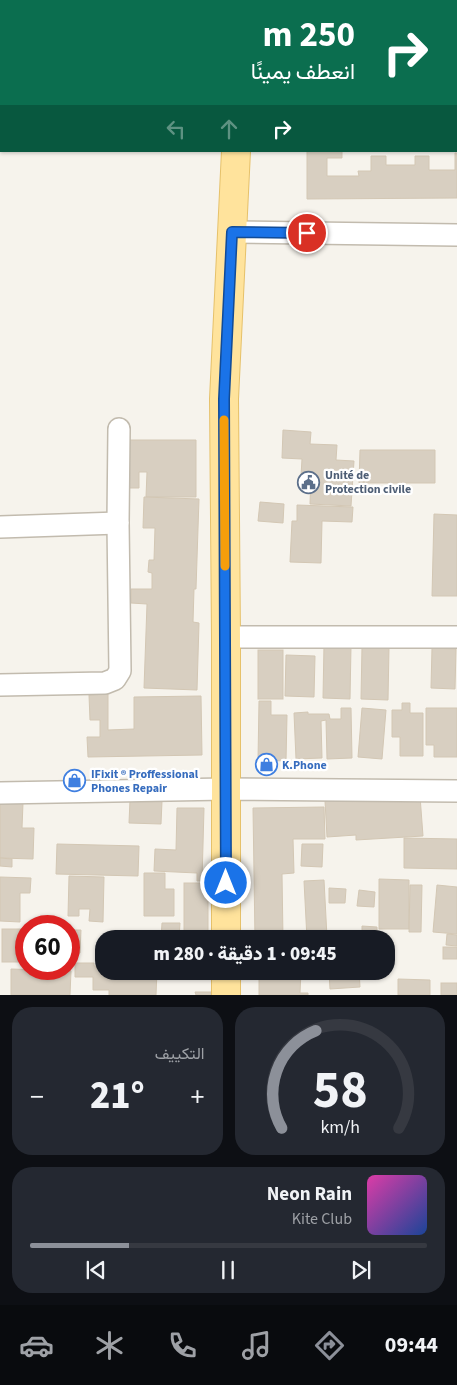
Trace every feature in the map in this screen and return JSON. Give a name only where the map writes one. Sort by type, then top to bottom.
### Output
[{"type":"main road","points":[[226,930],[224,399],[236,152]]},
{"type":"main road","points":[[226,980],[226,995]]},
{"type":"street","points":[[232,232],[457,235]]},
{"type":"street","points":[[0,685],[105,683],[115,679],[120,671],[118,523],[120,429]]},
{"type":"street","points":[[0,527],[118,523]]},
{"type":"street","points":[[226,637],[457,636]]},
{"type":"street","points":[[0,793],[226,789],[457,791]]},
{"type":"building","points":[[307,152],[342,152],[342,158],[327,158],[327,176],[359,176],[358,171],[371,171],[371,156],[386,156],[386,165],[415,165],[415,156],[429,156],[429,170],[455,170],[455,153],[457,153],[457,198],[307,199]]},
{"type":"building","points":[[283,430],[311,432],[310,444],[337,445],[336,460],[354,461],[351,506],[310,504],[311,476],[301,476],[302,459],[282,458]]},
{"type":"building","points":[[130,440],[196,440],[196,497],[146,497],[147,472],[139,472],[139,488],[129,488]]},
{"type":"building","points":[[360,450],[435,450],[435,483],[359,483]]},
{"type":"building","points":[[144,497],[199,499],[193,622],[199,623],[197,690],[144,688],[147,604],[131,603],[131,589],[152,589],[152,573],[148,572],[149,560],[154,560],[155,528],[143,528]]},
{"type":"building","points":[[260,502],[284,504],[283,523],[258,521]]},
{"type":"building","points":[[297,505],[353,507],[352,522],[322,521],[321,563],[290,562],[292,521],[297,521]]},
{"type":"building","points":[[434,514],[457,515],[457,596],[432,596]]},
{"type":"building","points":[[324,645],[351,646],[350,699],[323,698]]},
{"type":"building","points":[[362,647],[389,647],[388,700],[361,699]]},
{"type":"building","points":[[432,648],[456,649],[455,689],[431,688]]},
{"type":"building","points":[[258,650],[283,650],[283,699],[258,699]]},
{"type":"building","points":[[286,655],[315,656],[314,697],[285,696]]},
{"type":"building","points":[[108,694],[108,730],[134,729],[134,697],[201,696],[202,755],[88,757],[87,737],[100,737],[100,720],[90,720],[89,695]]},
{"type":"building","points":[[259,701],[271,701],[271,715],[287,715],[286,761],[258,760]]},
{"type":"building","points":[[402,703],[410,703],[410,713],[423,713],[423,756],[400,756],[400,737],[392,737],[392,710],[402,710]]},
{"type":"building","points":[[341,708],[351,708],[352,758],[327,759],[326,720],[321,721],[322,758],[296,759],[294,713],[329,714],[330,719],[341,719]]},
{"type":"building","points":[[362,708],[386,710],[382,759],[358,757]]},
{"type":"building","points":[[426,708],[457,708],[457,757],[434,757],[434,745],[426,745]]},
{"type":"building","points":[[420,796],[423,836],[356,840],[356,835],[327,837],[325,801],[355,798],[356,801]]},
{"type":"building","points":[[130,800],[162,801],[161,824],[129,823]]},
{"type":"building","points":[[0,803],[23,803],[22,828],[34,828],[33,859],[0,858]]},
{"type":"building","points":[[324,807],[325,839],[293,839],[294,873],[282,874],[283,930],[255,930],[253,808]]},
{"type":"building","points":[[177,808],[204,808],[202,881],[197,881],[197,873],[154,871],[155,849],[176,850]]},
{"type":"building","points":[[404,838],[457,839],[457,869],[404,868]]},
{"type":"building","points":[[57,844],[139,846],[138,876],[56,874]]},
{"type":"building","points":[[302,844],[323,844],[322,867],[301,866]]},
{"type":"building","points":[[0,858],[12,859],[12,867],[0,866]]},
{"type":"building","points":[[144,873],[165,873],[165,889],[174,889],[174,916],[144,916]]},
{"type":"building","points":[[69,876],[104,877],[103,922],[89,921],[90,909],[79,909],[79,915],[68,915]]},
{"type":"building","points":[[0,877],[31,878],[30,893],[20,893],[20,915],[15,915],[15,922],[0,921]]},
{"type":"building","points":[[379,879],[409,880],[409,929],[379,929]]},
{"type":"building","points":[[324,880],[327,930],[307,930],[304,881]]},
{"type":"building","points":[[184,883],[208,883],[208,930],[184,930]]},
{"type":"building","points":[[410,885],[422,885],[421,932],[409,932]]},
{"type":"building","points":[[437,885],[457,887],[457,934],[433,932]]},
{"type":"building","points":[[329,888],[346,889],[345,903],[329,903]]},
{"type":"building","points":[[359,890],[375,892],[374,907],[357,906]]},
{"type":"building","points":[[162,923],[180,923],[180,930],[162,930]]},
{"type":"building","points":[[362,926],[377,927],[377,930],[362,930]]},
{"type":"building","points":[[2,929],[15,929],[15,962],[2,962]]},
{"type":"building","points":[[447,934],[457,935],[457,946],[446,945]]},
{"type":"building","points":[[443,947],[457,947],[457,959],[443,959]]},
{"type":"building","points":[[80,963],[94,963],[95,980],[157,980],[156,995],[109,995],[109,990],[93,990],[93,977],[80,977]]},
{"type":"building","points":[[11,969],[15,969],[15,980],[71,980],[70,995],[11,995]]},
{"type":"building","points":[[398,979],[430,980],[430,995],[398,995]]},
{"type":"building","points":[[259,980],[301,980],[300,993],[308,993],[308,995],[259,995]]},
{"type":"building","points":[[330,980],[360,980],[360,987],[330,989]]},
{"type":"building","points":[[441,983],[457,983],[457,995],[441,995]]},
{"type":"building","points":[[195,992],[211,992],[211,995],[196,995]]},
{"type":"slow traffic","points":[[224,420],[225,566]]},
{"type":"place","name":"Unité de Protection civile","points":[[309,482]]},
{"type":"place","name":"K.Phone","points":[[266,765]]},
{"type":"place","name":"IFixit ® Proffessional Phones Repair","points":[[75,781]]},
{"type":"route","points":[[226,883],[224,399],[232,232],[307,233]]}]
